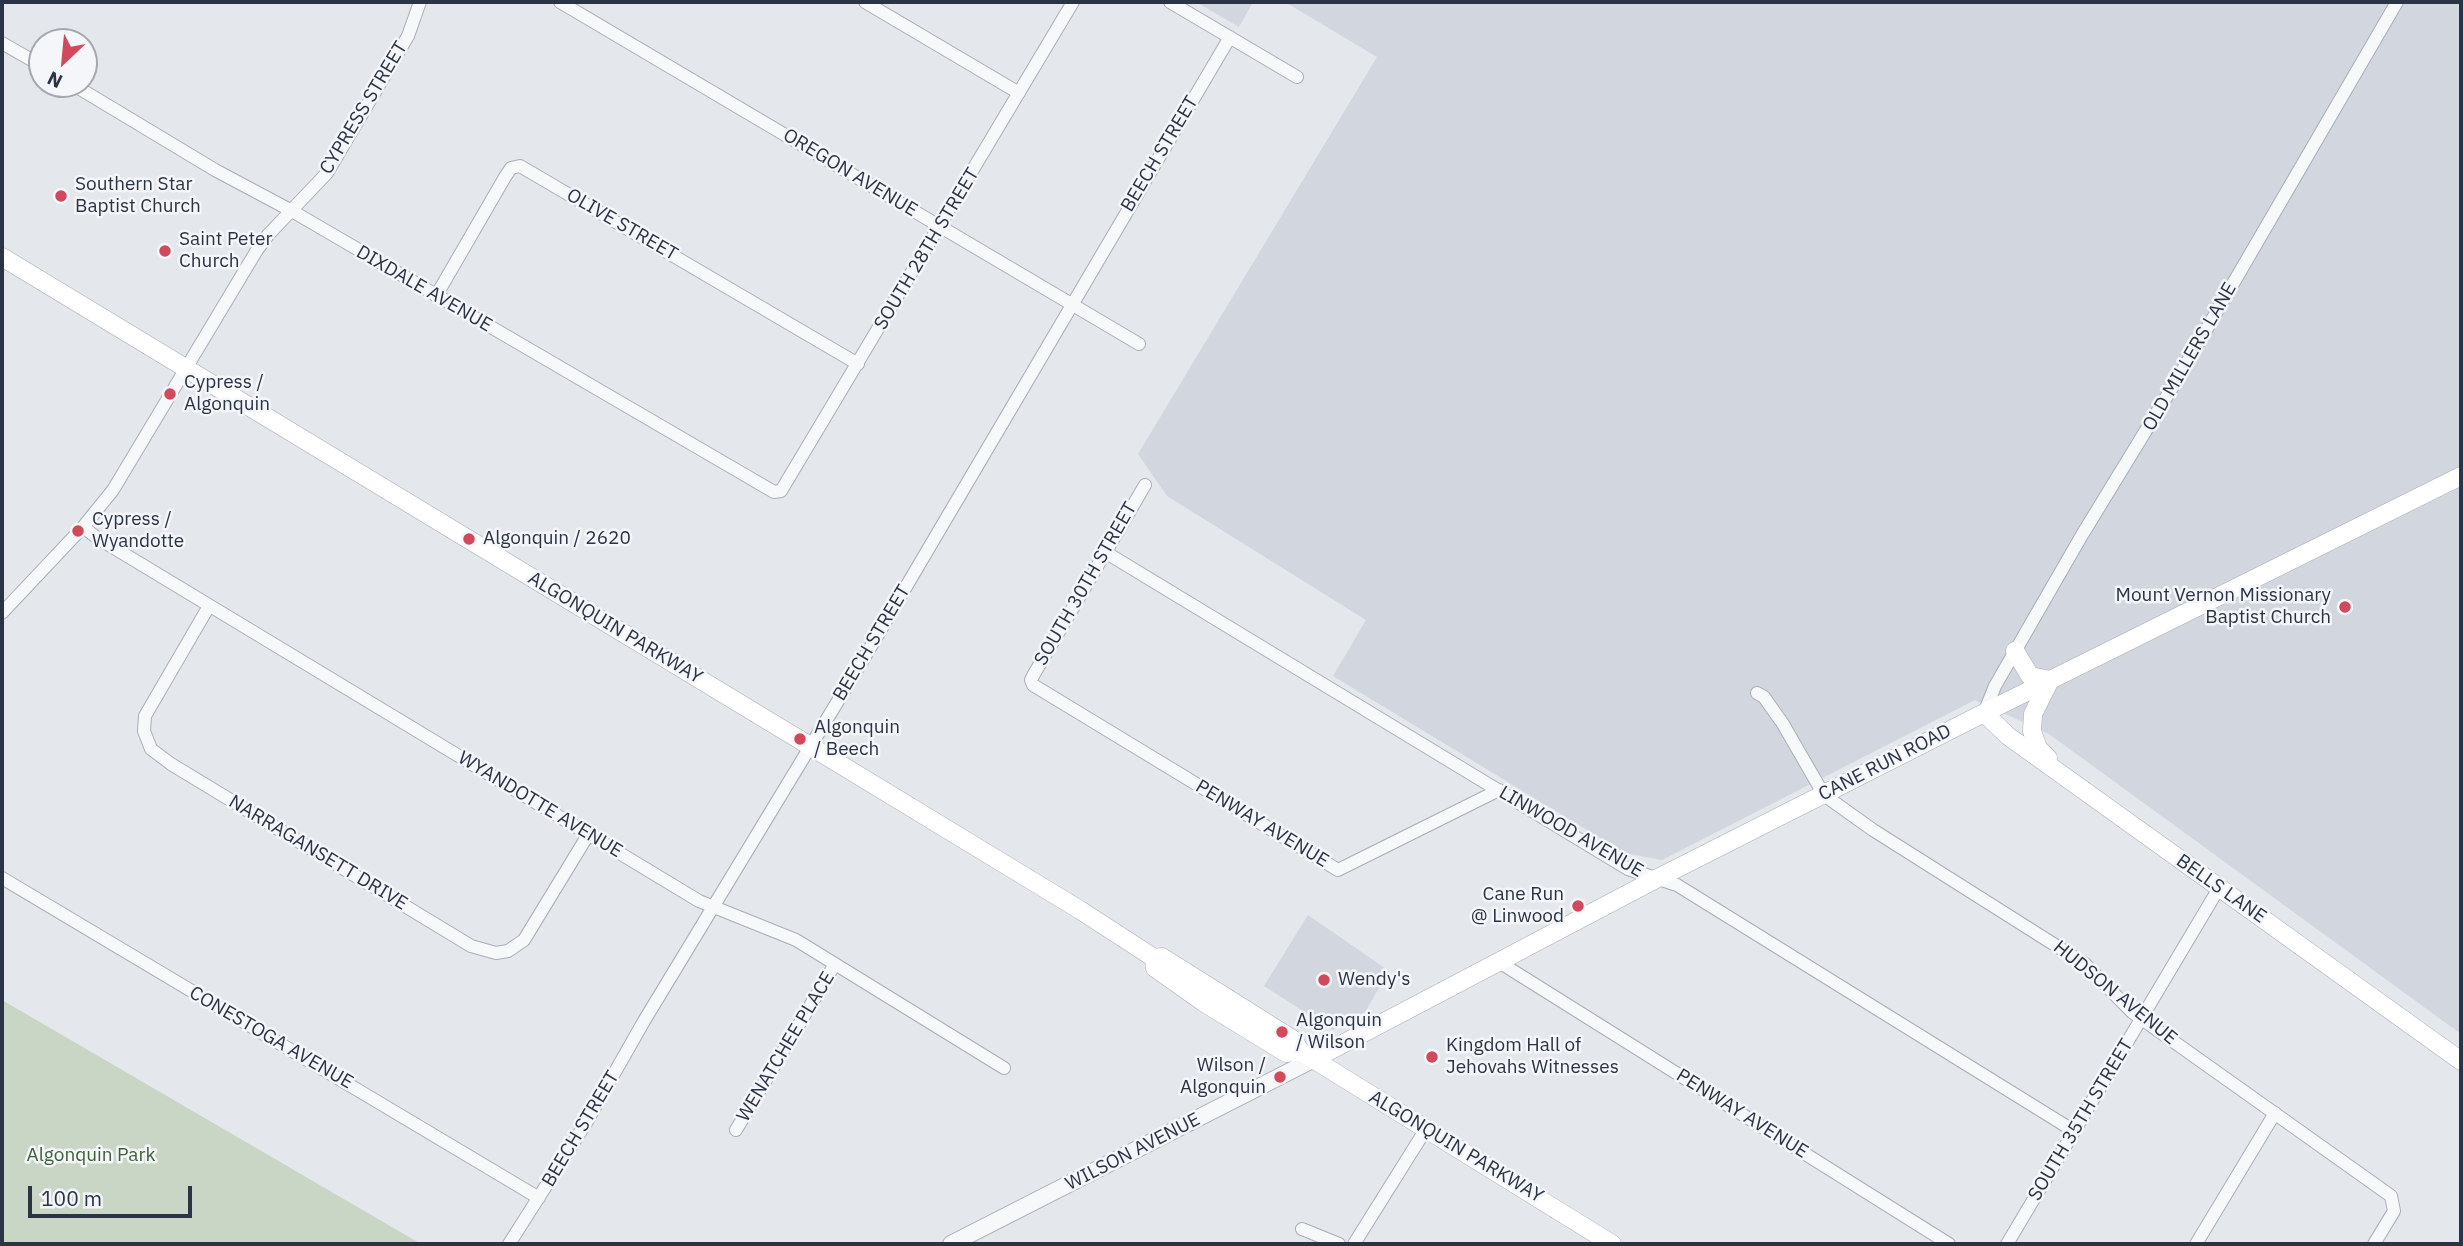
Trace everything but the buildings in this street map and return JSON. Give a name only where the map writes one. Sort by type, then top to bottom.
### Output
[{"type":"main road","name":"ALGONQUIN PARKWAY","points":[[2,257],[1070,904],[1154,958],[1162,957],[1294,1040],[1307,1055],[1612,1244]]},
{"type":"main road","name":"CANE RUN ROAD","points":[[1307,1055],[1499,962],[1656,879],[1984,713],[2461,476]]},
{"type":"main road","points":[[2015,651],[2030,676],[2050,680],[2033,713],[2032,731],[2038,748],[2070,780]]},
{"type":"main road","name":"BELLS LANE","points":[[1984,713],[1999,730],[2461,1061]]},
{"type":"street","name":"CYPRESS STREET","points":[[2,613],[83,527],[113,490],[257,250],[327,173],[408,36],[420,2]]},
{"type":"street","name":"OREGON AVENUE","points":[[560,2],[1139,344]]},
{"type":"street","points":[[865,2],[1019,93]]},
{"type":"street","name":"SOUTH 28TH STREET","points":[[777,492],[784,486],[1073,2]]},
{"type":"street","points":[[1170,2],[1297,77]]},
{"type":"street","name":"OLD MILLERS LANE","points":[[1984,713],[1995,686],[2015,651],[2397,2]]},
{"type":"street","name":"BEECH STREET","points":[[509,1244],[714,907],[1230,37]]},
{"type":"street","points":[[2,43],[28,58]]},
{"type":"street","name":"DIXDALE AVENUE","points":[[95,98],[747,478],[777,492]]},
{"type":"street","name":"OLIVE STREET","points":[[436,296],[505,177],[511,168],[520,166],[858,363]]},
{"type":"street","name":"SOUTH 30TH STREET","points":[[1033,685],[1031,680],[1034,674],[1145,485]]},
{"type":"street","name":"WYANDOTTE AVENUE","points":[[83,527],[209,606],[338,681],[699,901],[788,937],[1004,1068]]},
{"type":"street","name":"LINWOOD AVENUE","points":[[1105,552],[1629,869],[1677,885],[2074,1131]]},
{"type":"street","name":"NARRAGANSETT DRIVE","points":[[209,606],[150,706],[144,722],[145,737],[151,749],[194,778],[471,946],[488,952],[508,951],[524,940],[588,835]]},
{"type":"street","name":"PENWAY AVENUE","points":[[1033,685],[1338,870],[1499,790]]},
{"type":"street","points":[[1757,693],[1764,697],[1783,724],[1824,795]]},
{"type":"street","name":"HUDSON AVENUE","points":[[1824,795],[1873,830],[2085,964],[2132,1012],[2391,1196],[2394,1206],[2374,1244]]},
{"type":"street","name":"CONESTOGA AVENUE","points":[[2,878],[539,1198]]},
{"type":"street","name":"SOUTH 35TH STREET","points":[[2007,1244],[2219,888]]},
{"type":"street","name":"PENWAY AVENUE","points":[[1499,962],[1949,1244]]},
{"type":"street","name":"WENATCHEE PLACE","points":[[736,1130],[835,964]]},
{"type":"street","name":"WILSON AVENUE","points":[[951,1244],[1307,1055]]},
{"type":"street","points":[[2196,1244],[2275,1113]]},
{"type":"street","points":[[1354,1244],[1426,1129]]},
{"type":"street","points":[[1302,1229],[1339,1244]]},
{"type":"shaded area","points":[[1196,2],[1253,2],[1239,27]]},
{"type":"shaded area","points":[[1285,2],[2461,2],[2461,1034],[2049,734],[1975,700],[1662,860],[1625,853],[1333,676],[1366,620],[1167,496],[1138,454],[1377,57]]},
{"type":"shaded area","points":[[1308,915],[1389,971],[1365,1012],[1333,1030],[1264,986]]},
{"type":"green space","name":"Algonquin Park","points":[[2,1000],[421,1244],[2,1244]]},
{"type":"place","name":"Southern Star Baptist Church","points":[[61,196]]},
{"type":"place","name":"Saint Peter Church","points":[[165,251]]},
{"type":"place","name":"Cypress / Algonquin","points":[[170,394]]},
{"type":"place","name":"Cypress / Wyandotte","points":[[78,531]]},
{"type":"place","name":"Algonquin / 2620","points":[[469,539]]},
{"type":"place","name":"Mount Vernon Missionary Baptist Church","points":[[2345,607]]},
{"type":"place","name":"Algonquin / Beech","points":[[800,739]]},
{"type":"place","name":"Cane Run @ Linwood","points":[[1578,906]]},
{"type":"place","name":"Wendy's","points":[[1324,980]]},
{"type":"place","name":"Algonquin / Wilson","points":[[1282,1032]]},
{"type":"place","name":"Kingdom Hall of Jehovahs Witnesses","points":[[1432,1057]]},
{"type":"place","name":"Wilson / Algonquin","points":[[1280,1077]]}]
